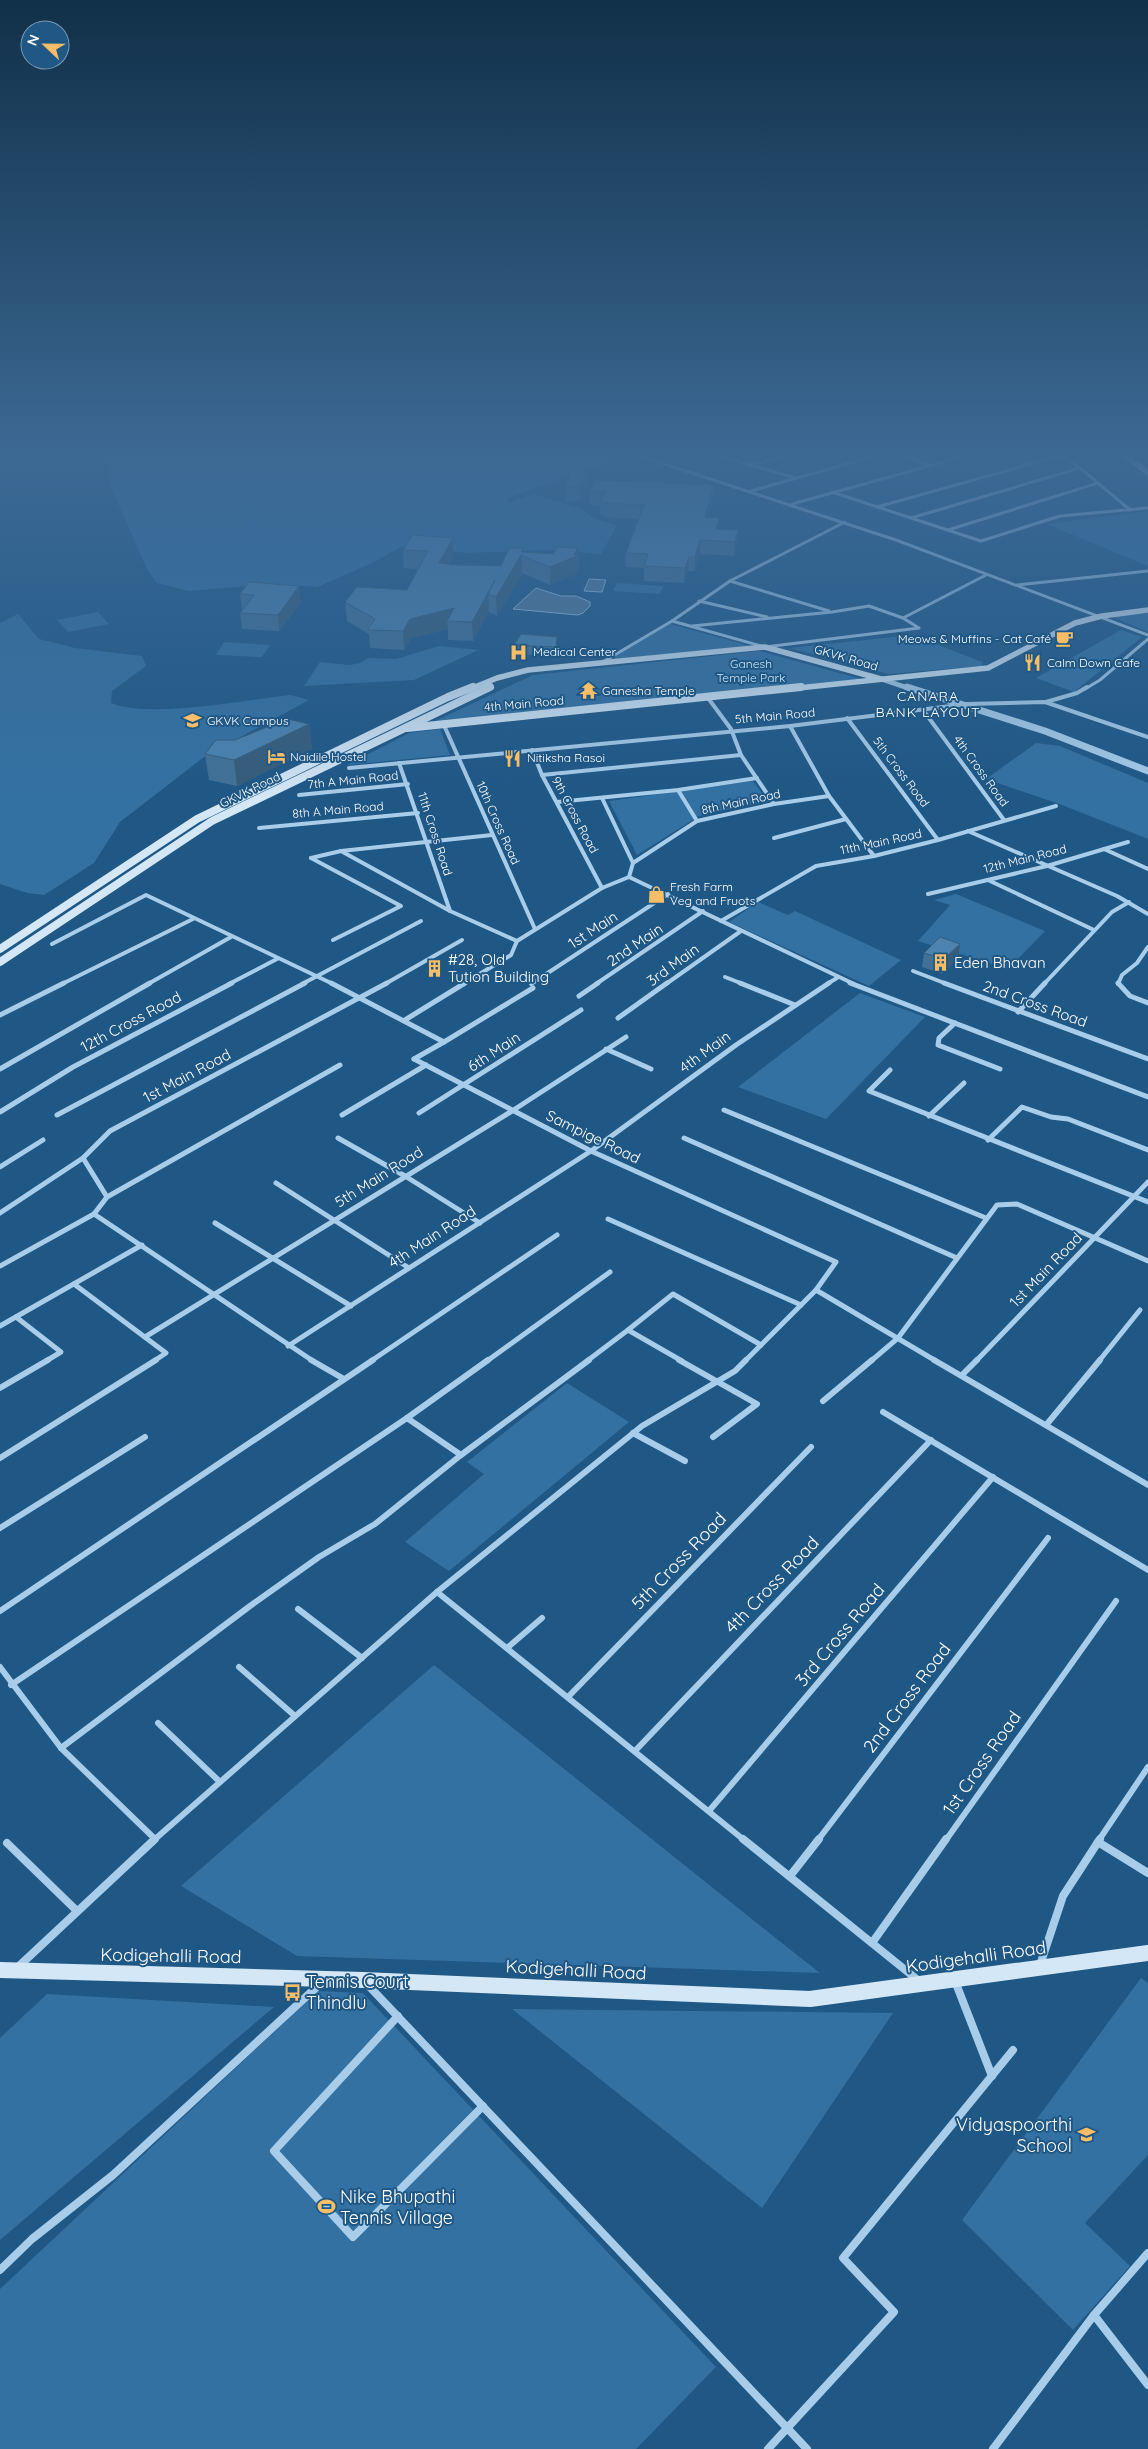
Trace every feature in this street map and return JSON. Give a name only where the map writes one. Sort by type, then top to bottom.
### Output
[{"type":"main road","name":"GKVK Road","points":[[0,949],[197,819],[380,730],[497,678],[528,670],[765,647],[882,679],[988,668],[1075,623],[1102,616],[1148,610]]},
{"type":"main road","name":"GKVK Road","points":[[0,962],[212,821],[393,735],[456,702],[528,670]]},
{"type":"main road","name":"4th Main Road","points":[[407,728],[882,679]]},
{"type":"main road","points":[[380,730],[393,735]]},
{"type":"main road","points":[[101,881],[114,886]]},
{"type":"main road","name":"Kodigehalli Road","points":[[7,1970],[326,1978],[810,1999],[1148,1953]]},
{"type":"street","points":[[600,663],[672,621],[730,581],[751,570]]},
{"type":"street","points":[[973,570],[1102,616],[1148,637],[1100,680],[1077,693],[1045,702]]},
{"type":"street","points":[[1015,586],[1148,571]]},
{"type":"street","points":[[903,618],[986,575]]},
{"type":"street","points":[[730,581],[832,612]]},
{"type":"street","points":[[699,601],[771,618]]},
{"type":"street","points":[[672,621],[765,647],[919,628],[903,618],[869,606],[832,612],[692,626]]},
{"type":"street","points":[[882,679],[967,704],[1045,730],[1148,771]]},
{"type":"street","points":[[708,698],[731,729],[741,755],[774,804]]},
{"type":"street","name":"5th Main Road","points":[[349,768],[731,729],[790,726],[967,704],[1045,702],[1148,737]]},
{"type":"street","name":"4th Cross Road","points":[[922,710],[1004,820]]},
{"type":"street","name":"5th Cross Road","points":[[847,718],[938,840]]},
{"type":"street","name":"10th Cross Road","points":[[443,723],[535,929]]},
{"type":"street","points":[[790,726],[829,796],[874,856]]},
{"type":"street","name":"9th Cross Road","points":[[532,750],[542,775],[602,888]]},
{"type":"street","points":[[542,775],[741,755]]},
{"type":"street","name":"11th Cross Road","points":[[399,763],[418,813],[425,841],[450,911]]},
{"type":"street","points":[[557,802],[678,790],[757,778]]},
{"type":"street","name":"7th A Main Road","points":[[299,795],[408,784]]},
{"type":"street","points":[[678,790],[697,821]]},
{"type":"street","name":"8th Main Road","points":[[633,863],[697,821],[774,804],[829,796]]},
{"type":"street","points":[[602,798],[633,863],[629,877]]},
{"type":"street","name":"11th Main Road","points":[[721,921],[816,866],[874,856],[938,840],[1056,806]]},
{"type":"street","name":"8th A Main Road","points":[[258,828],[418,813]]},
{"type":"street","points":[[774,838],[846,819]]},
{"type":"street","points":[[968,831],[1129,902],[1148,914]]},
{"type":"street","points":[[333,940],[402,906],[310,858],[342,851],[492,835]]},
{"type":"street","name":"12th Main Road","points":[[928,894],[1047,866],[1128,842]]},
{"type":"street","points":[[1103,849],[1148,869]]},
{"type":"street","points":[[342,851],[450,911],[517,940]]},
{"type":"street","points":[[406,1020],[511,955],[517,940],[602,888],[629,877],[668,894],[837,978],[1148,1097]]},
{"type":"street","points":[[987,880],[1094,930]]},
{"type":"street","name":"1st Main","points":[[444,1042],[532,986],[668,894]]},
{"type":"street","points":[[52,944],[146,895],[317,978],[363,997],[444,1042]]},
{"type":"street","points":[[1018,1012],[1112,912],[1129,902]]},
{"type":"street","name":"2nd Main","points":[[579,996],[703,911]]},
{"type":"street","points":[[0,1015],[193,918]]},
{"type":"street","points":[[57,1115],[317,978],[421,920]]},
{"type":"street","name":"3rd Main","points":[[618,1018],[741,931]]},
{"type":"street","points":[[0,1069],[231,937]]},
{"type":"street","name":"1st Main Road","points":[[0,1213],[83,1158],[110,1132],[363,997],[462,940]]},
{"type":"street","points":[[1148,947],[1137,962],[1122,975],[1118,984],[1130,996],[1148,1003]]},
{"type":"street","name":"12th Cross Road","points":[[0,1112],[73,1067],[277,959]]},
{"type":"street","name":"2nd Cross Road","points":[[914,971],[1018,1012],[1148,1059]]},
{"type":"street","points":[[725,977],[795,1005]]},
{"type":"street","name":"4th Main","points":[[591,1151],[736,1045],[837,978]]},
{"type":"street","name":"6th Main","points":[[419,1113],[581,1010]]},
{"type":"street","points":[[955,1023],[939,1038],[938,1045],[1000,1069]]},
{"type":"street","name":"5th Main Road","points":[[145,1337],[512,1111],[626,1036]]},
{"type":"street","points":[[426,1065],[414,1059],[444,1042]]},
{"type":"street","points":[[606,1049],[651,1069]]},
{"type":"street","points":[[0,1266],[94,1214],[107,1197],[340,1065]]},
{"type":"street","points":[[342,1115],[426,1065]]},
{"type":"street","name":"Sampige Road","points":[[426,1065],[591,1151],[836,1262],[816,1290]]},
{"type":"street","points":[[890,1070],[868,1090],[988,1140],[1148,1202]]},
{"type":"street","points":[[929,1116],[964,1083]]},
{"type":"street","points":[[988,1140],[1022,1107],[1051,1117],[1068,1119],[1148,1150]]},
{"type":"street","points":[[724,1110],[986,1218]]},
{"type":"street","points":[[338,1138],[405,1176],[480,1223]]},
{"type":"street","points":[[684,1138],[957,1258]]},
{"type":"street","points":[[0,1167],[43,1140]]},
{"type":"street","name":"4th Main Road","points":[[288,1346],[591,1151]]},
{"type":"street","points":[[83,1158],[107,1197]]},
{"type":"street","name":"1st Main Road","points":[[962,1375],[1148,1182]]},
{"type":"street","points":[[276,1183],[410,1268]]},
{"type":"street","points":[[822,1402],[898,1338],[997,1205],[1016,1204],[1148,1261]]},
{"type":"street","points":[[94,1214],[215,1294],[288,1346],[344,1379]]},
{"type":"street","points":[[608,1219],[801,1305]]},
{"type":"street","points":[[215,1223],[351,1306]]},
{"type":"street","points":[[0,1611],[557,1235]]},
{"type":"street","points":[[0,1326],[142,1245]]},
{"type":"street","points":[[11,1684],[407,1418],[610,1272]]},
{"type":"street","points":[[0,1458],[166,1353],[74,1284]]},
{"type":"street","points":[[7,1970],[77,1911],[155,1839],[437,1592],[633,1433],[735,1372],[816,1290],[1148,1485]]},
{"type":"street","points":[[61,1748],[250,1606],[319,1557],[375,1524],[461,1455],[673,1294],[761,1345]]},
{"type":"street","points":[[1047,1424],[1140,1310]]},
{"type":"street","points":[[0,1388],[60,1352],[16,1317]]},
{"type":"street","points":[[628,1330],[757,1404],[713,1438]]},
{"type":"street","points":[[883,1412],[1148,1570]]},
{"type":"street","points":[[407,1418],[461,1455]]},
{"type":"street","points":[[633,1433],[685,1461]]},
{"type":"street","points":[[0,1528],[145,1437]]},
{"type":"street","name":"4th Cross Road","points":[[634,1751],[931,1440]]},
{"type":"street","name":"5th Cross Road","points":[[568,1697],[811,1447]]},
{"type":"street","name":"3rd Cross Road","points":[[709,1811],[993,1477]]},
{"type":"street","name":"2nd Cross Road","points":[[790,1876],[1048,1538]]},
{"type":"street","points":[[437,1592],[923,1984]]},
{"type":"street","name":"1st Cross Road","points":[[872,1943],[1116,1601]]},
{"type":"street","points":[[298,1609],[362,1658]]},
{"type":"street","points":[[507,1648],[542,1618]]},
{"type":"street","points":[[238,1666],[295,1716]]},
{"type":"street","points":[[0,1667],[61,1748],[155,1839]]},
{"type":"street","points":[[158,1723],[220,1782]]},
{"type":"street","points":[[1039,1968],[1063,1896],[1147,1771]]},
{"type":"street","points":[[1098,1842],[1148,1873]]},
{"type":"street","points":[[7,1843],[77,1911]]},
{"type":"street","points":[[0,2270],[32,2239],[113,2175],[326,1978]]},
{"type":"street","points":[[954,1979],[992,2076]]},
{"type":"street","points":[[363,1980],[806,2449]]},
{"type":"street","points":[[398,2016],[274,2151],[353,2236],[483,2106]]},
{"type":"street","points":[[768,2449],[894,2312],[843,2258],[1013,2050]]},
{"type":"street","points":[[993,2449],[1094,2315],[1148,2254]]},
{"type":"street","points":[[1094,2315],[1148,2385]]},
{"type":"green space","points":[[355,570],[317,587],[272,584],[189,591],[157,583],[148,571]]},
{"type":"green space","points":[[617,583],[663,586],[660,594],[613,591]]},
{"type":"green space","points":[[98,612],[109,624],[68,632],[57,620]]},
{"type":"green space","points":[[1148,613],[1148,632],[1113,617]]},
{"type":"green space","points":[[18,614],[39,639],[75,648],[142,656],[146,666],[112,691],[111,703],[128,707],[173,709],[290,695],[309,700],[204,757],[120,822],[94,863],[44,895],[27,893],[0,884],[0,623]]},
{"type":"green space","points":[[670,624],[750,646],[617,659],[611,658]]},
{"type":"green space","points":[[1121,630],[1142,637],[1074,692],[1036,678]]},
{"type":"green space","points":[[913,635],[982,662],[982,666],[888,674],[789,648]]},
{"type":"green space","points":[[224,642],[270,645],[262,657],[216,655]]},
{"type":"green space","points":[[439,646],[478,650],[414,680],[304,686],[320,662],[350,665],[360,663],[368,658],[396,659]]},
{"type":"green space","name":"Ganesh Temple Park","points":[[759,651],[861,679],[431,723],[533,675]]},
{"type":"green space","points":[[440,729],[450,755],[347,765],[409,733]]},
{"type":"green space","points":[[1036,743],[1060,746],[1148,783],[1148,839],[1062,805],[986,779]]},
{"type":"green space","points":[[753,781],[768,801],[699,816],[637,855],[609,801]]},
{"type":"green space","points":[[956,894],[1045,931],[1008,969],[918,941],[950,905],[934,900]]},
{"type":"green space","points":[[758,902],[788,915],[795,911],[901,960],[869,986],[729,922]]},
{"type":"green space","points":[[860,993],[925,1017],[826,1119],[738,1087]]},
{"type":"green space","points":[[567,1383],[629,1422],[449,1571],[405,1542],[484,1474],[467,1462]]},
{"type":"green space","points":[[434,1665],[820,1973],[297,1956],[181,1886]]},
{"type":"green space","name":"Vidyaspoorthi School","points":[[1141,1978],[1148,1983],[1148,2155],[1085,2223],[1130,2266],[1073,2330],[962,2220]]},
{"type":"green space","name":"Nike Bhupathi Tennis Village","points":[[318,1991],[363,1993],[716,2367],[636,2449],[0,2449],[0,2289]]},
{"type":"green space","points":[[47,1994],[274,2007],[0,2240],[0,2038]]},
{"type":"green space","points":[[512,2009],[893,2013],[762,2208]]},
{"type":"shaded area","points":[[589,579],[606,580],[602,592],[584,591]]},
{"type":"shaded area","points":[[536,588],[561,596],[576,596],[590,602],[590,606],[578,615],[513,609]]},
{"type":"building","points":[[418,570],[512,570],[496,597],[488,594],[495,580],[472,622],[447,621],[454,608],[410,619],[403,631],[368,630],[375,619],[345,602],[357,587],[407,590]]},
{"type":"building","points":[[249,582],[299,586],[278,615],[240,613],[254,595],[240,594]]},
{"type":"building","points":[[521,634],[557,637],[556,647],[514,645]]},
{"type":"building","points":[[287,719],[309,724],[234,760],[205,754],[216,740],[235,740]]},
{"type":"building","points":[[940,937],[960,944],[944,959],[924,953]]},
{"type":"place","name":"Meows & Muffins - Cat Café","points":[[1065,639]]},
{"type":"place","name":"Medical Center","points":[[519,652]]},
{"type":"place","name":"Calm Down Cafe","points":[[1033,663]]},
{"type":"place","name":"Ganesha Temple","points":[[588,691]]},
{"type":"place","name":"GKVK Campus","points":[[193,721]]},
{"type":"place","name":"Naidile Hostel","points":[[276,757]]},
{"type":"place","name":"Nitiksha Rasoi","points":[[513,758]]},
{"type":"place","name":"Fresh Farm Veg and Fruots","points":[[656,894]]},
{"type":"place","name":"Eden Bhavan","points":[[940,963]]},
{"type":"place","name":"#28, Old Tution Building","points":[[434,969]]},
{"type":"place","name":"Tennis Court Thindlu","points":[[292,1992]]},
{"type":"place","name":"Vidyaspoorthi School","points":[[1086,2135]]},
{"type":"place","name":"Nike Bhupathi Tennis Village","points":[[326,2207]]},
{"type":"district","name":"CANARA BANK LAYOUT","points":[[928,704]]}]
